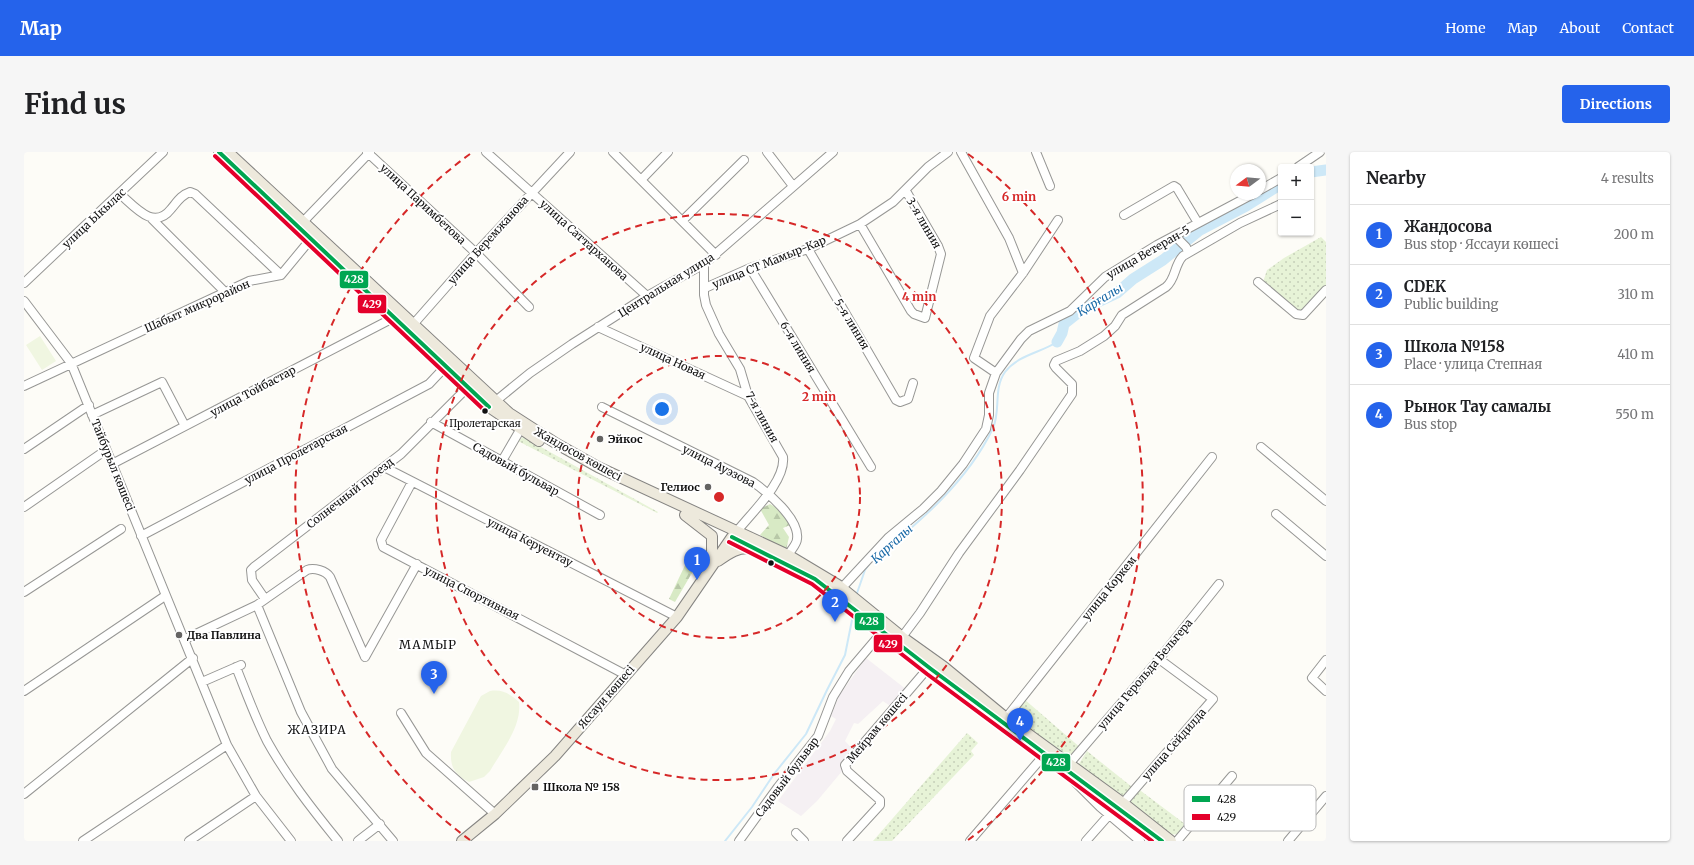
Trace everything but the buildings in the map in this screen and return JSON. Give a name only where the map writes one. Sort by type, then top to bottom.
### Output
[{"type":"main road","name":"Жандосов көшесі","points":[[219,152],[301,224],[312,240],[395,317],[411,327],[446,366],[468,387],[524,424],[598,467],[734,534]]},
{"type":"main road","name":"Жандосов көшесі","points":[[228,152],[301,224],[520,430],[592,470],[685,515]]},
{"type":"main road","points":[[685,515],[720,531],[734,534],[788,555],[944,667],[1006,718],[1123,803],[1171,841]]},
{"type":"main road","points":[[685,515],[712,536],[712,566]]},
{"type":"main road","points":[[734,534],[770,555],[839,591]]},
{"type":"main road","name":"Яссауи көшесі","points":[[462,841],[495,814],[555,756],[677,617],[734,534]]},
{"type":"main road","points":[[712,566],[726,554],[746,547],[770,555]]},
{"type":"main road","points":[[853,602],[883,631],[1042,757],[1055,762],[1162,841]]},
{"type":"street","name":"улица Ыкылас","points":[[24,284],[163,152]]},
{"type":"street","points":[[301,224],[368,152]]},
{"type":"street","name":"улица Паримбетова","points":[[368,152],[476,253],[529,307]]},
{"type":"street","name":"улица Саттарханова","points":[[486,152],[647,296]]},
{"type":"street","name":"улица Беремжанова","points":[[411,327],[476,253],[570,152]]},
{"type":"street","points":[[613,152],[716,255]]},
{"type":"street","points":[[641,180],[668,152]]},
{"type":"street","points":[[767,152],[793,186]]},
{"type":"street","name":"Центральная улица","points":[[492,404],[530,373],[598,327],[647,296],[704,264],[833,152]]},
{"type":"street","name":"улица СТ Мамыр-Кар","points":[[705,288],[750,268],[808,249],[860,224],[893,202],[906,191],[928,167],[948,152]]},
{"type":"street","points":[[960,152],[1008,238],[1023,273]]},
{"type":"street","points":[[1036,152],[1050,186]]},
{"type":"street","points":[[1302,164],[1320,152]]},
{"type":"street","points":[[682,221],[744,160]]},
{"type":"street","points":[[1266,187],[1278,180]]},
{"type":"street","points":[[1124,215],[1174,186],[1177,188],[1198,223]]},
{"type":"street","name":"3-я линия","points":[[860,224],[911,311],[918,316],[925,318],[941,254],[938,246],[906,191]]},
{"type":"street","points":[[152,219],[161,218],[185,194],[190,192],[195,194],[281,276],[305,246],[312,240]]},
{"type":"street","points":[[120,194],[152,219],[225,292]]},
{"type":"street","name":"улица Ветеран-5","points":[[839,591],[889,537],[923,509],[941,491],[963,464],[986,428],[989,415],[989,393],[996,373],[1021,339],[1029,332],[1070,311],[1105,276],[1178,238],[1198,223],[1242,200]]},
{"type":"street","points":[[902,637],[920,613],[959,553],[1020,470],[1072,394],[1072,384],[1056,368],[1054,364],[1056,361],[1080,351],[1104,336],[1116,326],[1122,315],[1166,288],[1172,280],[1179,260],[1187,250],[1196,249],[1240,223],[1278,205]]},
{"type":"street","points":[[996,373],[976,361],[974,354],[990,316],[1023,273],[1058,220]]},
{"type":"street","points":[[1178,238],[1187,250]]},
{"type":"street","name":"5-я линия","points":[[808,249],[896,400],[900,402],[908,399],[913,383]]},
{"type":"street","name":"7-я линия","points":[[704,264],[706,304],[720,334],[740,368],[748,396],[783,457],[784,466],[782,471],[768,493],[734,534]]},
{"type":"street","name":"6-я линия","points":[[750,268],[871,467]]},
{"type":"street","name":"Шабыт микрорайон","points":[[24,386],[225,292],[259,278],[281,276]]},
{"type":"street","points":[[1258,282],[1296,314],[1303,315],[1326,290]]},
{"type":"street","name":"Тайбурыл көшесі","points":[[24,301],[27,312],[71,363],[141,536],[193,658],[227,745],[256,796],[291,841]]},
{"type":"street","name":"улица Тойбастар","points":[[112,464],[395,317]]},
{"type":"street","name":"улица Новая","points":[[598,327],[748,396]]},
{"type":"street","name":"улица Пролетарская","points":[[141,536],[429,384],[446,366]]},
{"type":"street","points":[[92,414],[162,382],[185,426]]},
{"type":"street","name":"Солнечный проезд","points":[[266,599],[252,580],[251,570],[401,454],[431,422],[468,387]]},
{"type":"street","points":[[24,450],[89,405]]},
{"type":"street","name":"улица Ауэзова","points":[[602,406],[753,482],[768,493],[787,513],[796,531],[798,538],[788,555]]},
{"type":"street","name":"Садовый бульвар","points":[[431,422],[600,515]]},
{"type":"street","points":[[502,461],[520,430]]},
{"type":"street","points":[[1262,447],[1326,501]]},
{"type":"street","points":[[24,506],[106,450]]},
{"type":"street","name":"улица Коркем","points":[[1006,718],[1212,457]]},
{"type":"street","name":"улица Керуентау","points":[[384,467],[677,617]]},
{"type":"street","name":"улица Спортивная","points":[[412,482],[381,540],[381,544],[626,675]]},
{"type":"street","points":[[1276,514],[1326,556]]},
{"type":"street","points":[[24,592],[121,529]]},
{"type":"street","points":[[185,639],[257,605],[310,568],[328,574],[365,656],[416,564]]},
{"type":"street","name":"улица Герольда Бельгера","points":[[1068,764],[1159,659],[1220,584]]},
{"type":"street","points":[[24,691],[166,596]]},
{"type":"street","points":[[257,605],[301,712],[332,769],[393,841]]},
{"type":"street","name":"Садовый бульвар","points":[[739,841],[778,786],[818,736],[833,697],[849,671],[883,631]]},
{"type":"street","points":[[24,794],[193,658]]},
{"type":"street","name":"улица Сейдилда","points":[[1123,803],[1213,700],[1159,659]]},
{"type":"street","points":[[1326,660],[1312,678],[1326,691]]},
{"type":"street","points":[[202,682],[239,666],[262,730],[281,765],[309,805],[338,841]]},
{"type":"street","name":"Мейрам көшесі","points":[[847,841],[880,805],[880,800],[847,771],[845,766],[929,667]]},
{"type":"street","points":[[401,713],[426,753],[495,814]]},
{"type":"street","points":[[83,841],[227,745]]},
{"type":"street","points":[[970,841],[1042,757]]},
{"type":"street","points":[[1055,762],[1109,815],[1140,841]]},
{"type":"street","points":[[1224,785],[1232,776]]},
{"type":"street","points":[[189,841],[256,796]]},
{"type":"street","points":[[1316,808],[1326,796]]},
{"type":"street","points":[[1086,841],[1109,815]]},
{"type":"street","points":[[358,841],[380,824]]},
{"type":"street","points":[[1177,841],[1185,831]]},
{"type":"street","points":[[1288,841],[1296,831]]},
{"type":"street","points":[[796,833],[804,841]]},
{"type":"shaded area","points":[[866,658],[907,690],[893,708],[883,701],[858,724],[854,723],[845,741],[856,753],[842,768],[843,770],[817,801],[801,816],[778,801],[830,731],[836,719],[831,716],[839,696]]},
{"type":"green space","points":[[1321,237],[1326,242],[1326,285],[1306,310],[1299,312],[1263,282],[1267,270],[1284,258]]},
{"type":"green space","points":[[40,336],[56,361],[42,370],[26,345]]},
{"type":"green space","points":[[523,437],[658,512],[657,513],[518,441]]},
{"type":"green space","points":[[770,504],[782,511],[790,525],[783,528],[789,537],[786,550],[760,535],[769,525],[760,509]]},
{"type":"green space","points":[[687,561],[696,566],[675,602],[669,599]]},
{"type":"green space","points":[[490,691],[506,693],[519,702],[517,720],[510,738],[490,771],[484,777],[469,782],[454,770],[451,762],[451,752],[481,696]]},
{"type":"green space","points":[[1024,699],[1082,749],[1070,762],[1013,716]]},
{"type":"green space","points":[[967,733],[978,743],[971,751],[974,755],[892,841],[873,841]]},
{"type":"green space","points":[[1087,751],[1132,787],[1123,796],[1077,767]]},
{"type":"green space","points":[[1137,788],[1184,823],[1184,825],[1177,834],[1169,835],[1126,800]]},
{"type":"green space","points":[[1109,805],[1155,841],[1148,841],[1107,807]]},
{"type":"waterway","name":"Қарғалы","points":[[1314,172],[1326,170]]},
{"type":"waterway","name":"Қарғалы","points":[[1057,342],[1062,333],[1064,324],[1083,309],[1117,293],[1133,279],[1163,260],[1200,230],[1246,206],[1278,186]]},
{"type":"waterway","name":"Қарғалы","points":[[856,596],[865,570],[871,562],[906,533],[940,501],[955,485],[982,448],[993,428],[997,414],[999,385],[1005,372],[1016,362],[1057,342]]},
{"type":"waterway","name":"Қарғалы","points":[[725,841],[752,807],[774,774],[806,734],[845,655],[852,620]]},
{"type":"transit line","name":"428","points":[[219,152],[489,407]]},
{"type":"transit line","name":"429","points":[[215,156],[485,411]]},
{"type":"transit line","name":"428","points":[[732,537],[815,579],[931,669],[1162,841]]},
{"type":"transit line","name":"429","points":[[729,542],[812,584],[927,674],[1152,841]]},
{"type":"place","name":"Пролетарская","points":[[485,411]]},
{"type":"place","name":"Эйкос","points":[[600,439]]},
{"type":"place","name":"Гелиос","points":[[708,487]]},
{"type":"place","name":"Жандосова","points":[[697,580]]},
{"type":"place","name":"CDEK","points":[[835,622]]},
{"type":"place","name":"Два Павлина","points":[[179,635]]},
{"type":"place","name":"Школа №158","points":[[434,694]]},
{"type":"place","name":"Рынок Тау самалы","points":[[1020,741]]},
{"type":"place","name":"Школа № 158","points":[[535,787]]},
{"type":"district","name":"МАМЫР","points":[[428,645]]},
{"type":"district","name":"ЖАЗИРА","points":[[317,730]]}]
